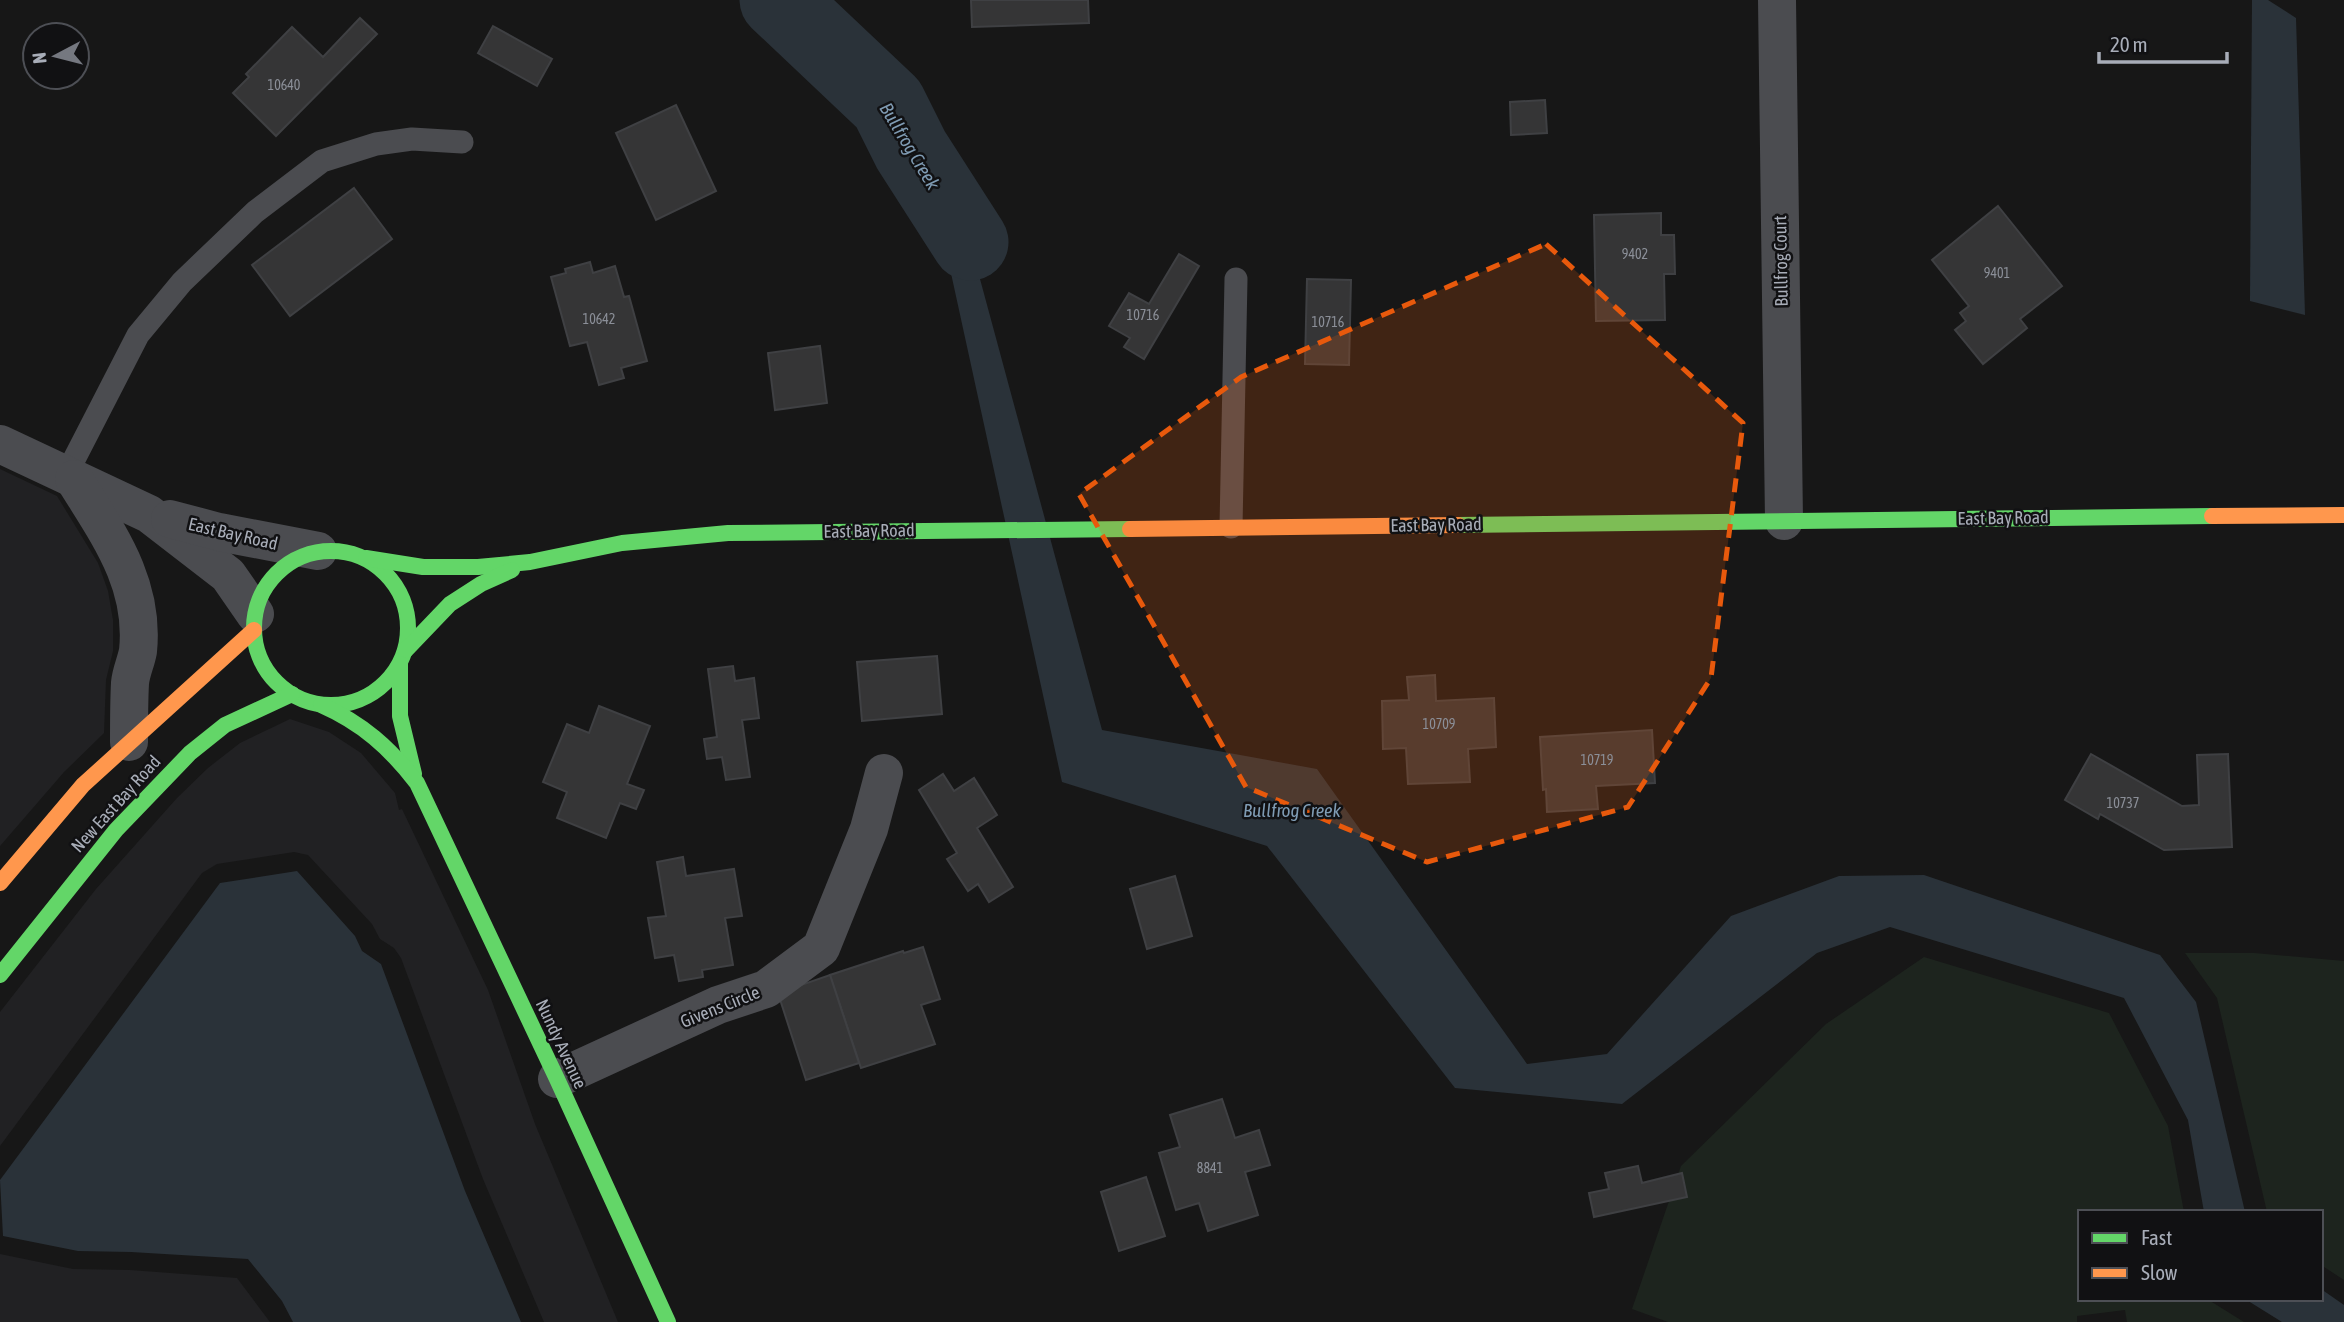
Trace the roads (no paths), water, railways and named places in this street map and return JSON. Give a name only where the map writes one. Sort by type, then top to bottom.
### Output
[{"type":"street","name":"Bullfrog Court","points":[[1777,0],[1784,521]]},
{"type":"street","name":"East Bay Road","points":[[0,444],[149,514],[219,532],[318,551]]},
{"type":"street","points":[[70,477],[121,554],[132,585],[138,617],[138,652],[131,681],[129,742]]},
{"type":"street","name":"East Bay Road","points":[[149,514],[228,575],[242,591],[255,622]]},
{"type":"street","name":"East Bay Road","points":[[366,558],[398,564],[478,567],[530,562],[656,539],[728,533],[2344,514]]},
{"type":"street","points":[[318,551],[342,551],[366,558],[386,572],[400,592],[407,614],[408,638],[402,658],[386,683],[367,697],[345,704],[321,705],[292,694],[275,682],[263,665],[256,646],[255,622],[263,592],[277,572],[296,558],[318,551]]},
{"type":"street","name":"East Bay Road","points":[[402,658],[450,604],[481,584],[530,562]]},
{"type":"street","name":"New East Bay Road","points":[[0,883],[82,785],[177,699],[208,675],[255,622]]},
{"type":"street","name":"Nundy Avenue","points":[[402,658],[400,716],[417,783]]},
{"type":"street","name":"New East Bay Road","points":[[0,975],[116,830],[190,753],[225,725],[292,694]]},
{"type":"street","name":"Nundy Avenue","points":[[321,705],[359,723],[378,737],[398,757],[417,783],[668,1322]]},
{"type":"street","name":"Givens Circle","points":[[557,1079],[718,1005],[766,989],[821,948],[869,829],[884,773]]},
{"type":"lane","points":[[70,477],[138,335],[181,282],[255,212],[322,161],[376,144],[412,139],[462,142]]},
{"type":"lane","points":[[1231,527],[1236,279]]},
{"type":"water","points":[[2252,0],[2268,0],[2296,18],[2305,315],[2250,301]]},
{"type":"water","name":"Bullfrog Creek","points":[[942,232],[970,242],[1102,730],[1317,769],[1527,1064],[1607,1054],[1731,916],[1839,876],[1924,875],[2160,955],[2196,1002],[2245,1210],[2204,1210],[2188,1120],[2124,998],[1890,927],[1817,953],[1622,1104],[1455,1088],[1267,846],[1062,782]]},
{"type":"water","points":[[297,871],[355,936],[362,951],[381,964],[465,1191],[521,1322],[293,1322],[282,1301],[248,1259],[78,1251],[3,1236],[0,1180],[220,883]]},
{"type":"water","points":[[2323,1290],[2344,1305],[2344,1322],[2282,1322],[2248,1301],[2323,1301]]},
{"type":"waterway","name":"Bullfrog Creek","points":[[778,0],[888,104],[911,150],[970,242]]}]
